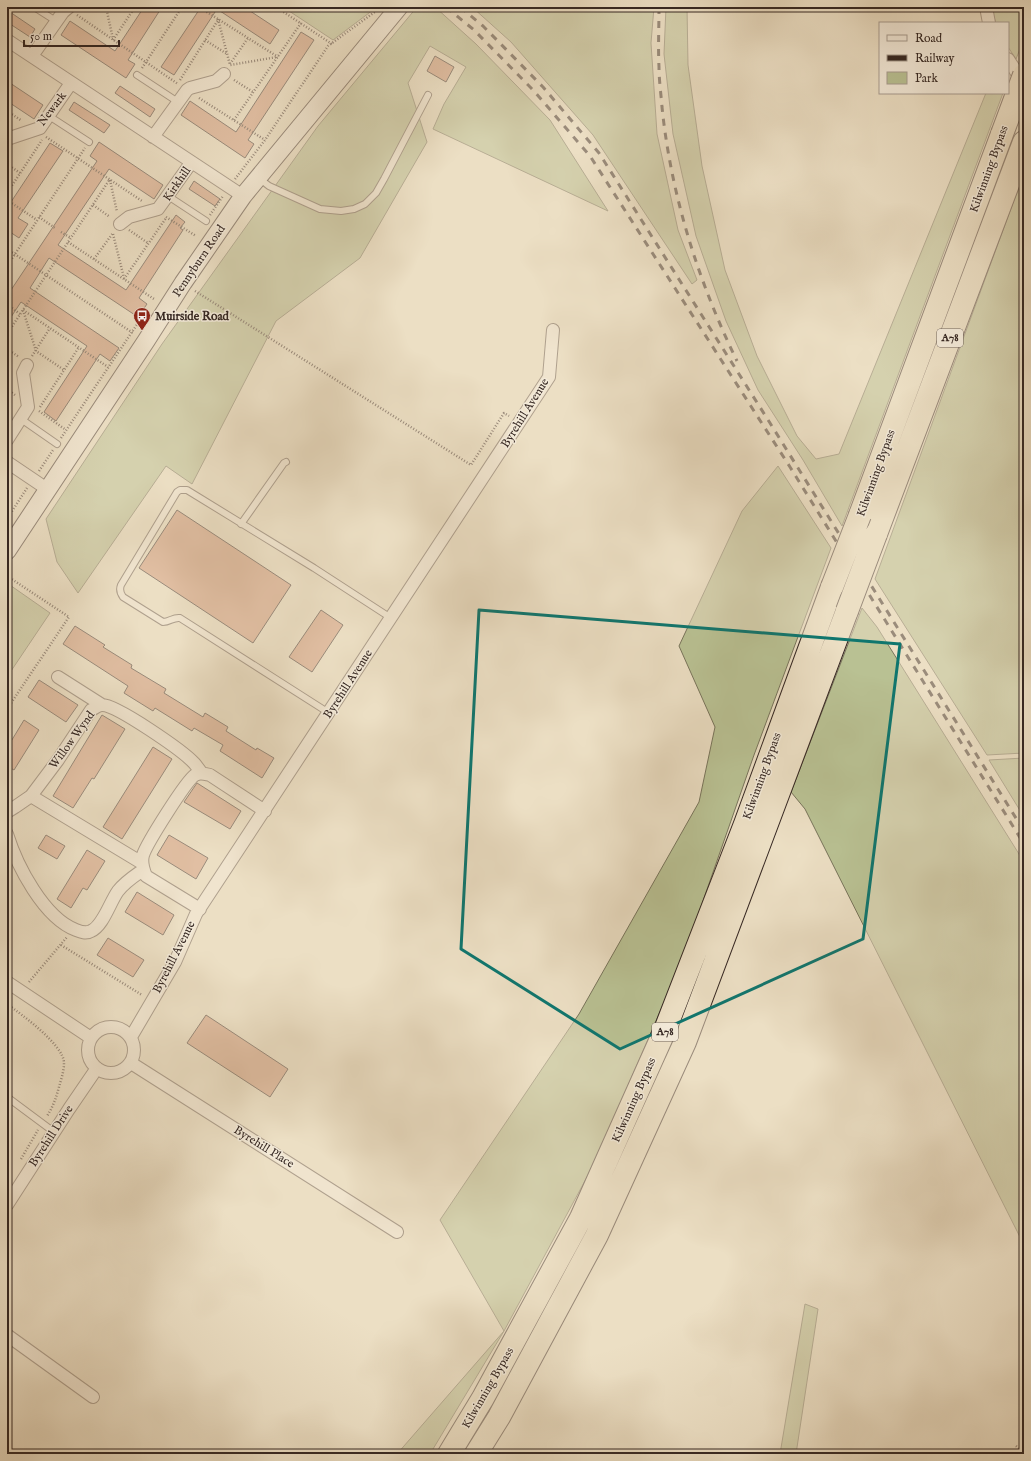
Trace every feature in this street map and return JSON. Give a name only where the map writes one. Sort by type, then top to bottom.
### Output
[{"type":"highway","name":"Kilwinning Bypass","points":[[449,1454],[483,1398],[581,1218],[662,1037],[745,824],[1024,75]]},
{"type":"highway","name":"Kilwinning Bypass","points":[[476,1454],[499,1417],[597,1235],[685,1042],[1024,142]]},
{"type":"street","name":"Pennyburn Road","points":[[7,551],[183,283],[244,196],[399,7]]},
{"type":"street","points":[[986,7],[989,22]]},
{"type":"street","points":[[32,56],[68,8]]},
{"type":"street","points":[[7,40],[191,163],[244,196]]},
{"type":"street","points":[[1009,62],[1024,84]]},
{"type":"street","points":[[153,137],[178,102],[182,87],[190,88],[216,81],[227,69]]},
{"type":"street","name":"Newark","points":[[7,139],[38,129],[49,116],[71,83]]},
{"type":"street","name":"Kirkhill","points":[[116,229],[129,217],[156,210],[168,196],[191,163]]},
{"type":"street","name":"Byrehill Avenue","points":[[131,1036],[174,962],[200,909],[549,377],[553,330]]},
{"type":"street","points":[[7,440],[28,407],[23,373],[27,365]]},
{"type":"street","points":[[7,462],[47,489]]},
{"type":"street","points":[[58,677],[102,705]]},
{"type":"street","name":"Willow Wynd","points":[[7,812],[31,796],[58,760],[91,710],[102,705],[111,707],[172,745],[194,763],[202,773]]},
{"type":"street","points":[[200,909],[146,876],[143,866],[143,855],[154,834],[186,786],[195,775],[202,773],[210,775],[264,811]]},
{"type":"street","points":[[31,796],[143,866]]},
{"type":"street","points":[[7,834],[24,872],[41,902],[58,918],[73,929],[84,933],[91,932],[98,926],[117,892],[143,866]]},
{"type":"street","points":[[7,982],[91,1038]]},
{"type":"street","points":[[110,1026],[118,1027],[126,1031],[131,1036],[135,1048],[131,1063],[124,1070],[116,1073],[104,1072],[97,1068],[91,1061],[88,1053],[88,1045],[91,1038],[102,1028],[110,1026]]},
{"type":"street","name":"Byrehill Place","points":[[131,1063],[397,1232]]},
{"type":"street","name":"Byrehill Drive","points":[[7,1205],[97,1068]]},
{"type":"street","points":[[7,1335],[93,1397]]},
{"type":"lane","points":[[34,7],[56,22]]},
{"type":"lane","points":[[137,75],[178,102]]},
{"type":"lane","points":[[258,178],[269,186],[320,209],[341,211],[354,209],[365,204],[376,193],[428,95]]},
{"type":"lane","points":[[49,116],[89,142]]},
{"type":"lane","points":[[168,196],[206,221]]},
{"type":"lane","points":[[21,419],[57,444]]},
{"type":"lane","points":[[241,524],[286,462]]},
{"type":"lane","points":[[329,713],[180,618],[176,617],[168,622],[163,622],[123,598],[120,594],[121,585],[177,492],[180,490],[187,490],[314,568],[391,618]]},
{"type":"lane","points":[[7,1097],[54,1132]]},
{"type":"path","points":[[106,7],[113,40]]},
{"type":"path","points":[[113,40],[135,7]]},
{"type":"path","points":[[137,75],[182,7]]},
{"type":"path","points":[[199,7],[278,57]]},
{"type":"path","points":[[276,7],[332,44]]},
{"type":"path","points":[[68,8],[182,87],[265,140]]},
{"type":"path","points":[[182,87],[205,40],[218,19]]},
{"type":"path","points":[[218,19],[228,54],[227,69]]},
{"type":"path","points":[[234,120],[301,23]]},
{"type":"path","points":[[227,69],[248,38]]},
{"type":"path","points":[[205,40],[228,54]]},
{"type":"path","points":[[227,69],[278,57]]},
{"type":"path","points":[[227,69],[253,92]]},
{"type":"path","points":[[7,193],[44,136]]},
{"type":"path","points":[[7,266],[89,142]]},
{"type":"path","points":[[78,158],[196,236]]},
{"type":"path","points":[[7,164],[20,173]]},
{"type":"path","points":[[7,334],[110,179]]},
{"type":"path","points":[[110,179],[124,279]]},
{"type":"path","points":[[7,200],[37,220]]},
{"type":"path","points":[[93,205],[116,229],[148,244]]},
{"type":"path","points":[[39,217],[54,228]]},
{"type":"path","points":[[124,279],[167,217]]},
{"type":"path","points":[[94,259],[116,229]]},
{"type":"path","points":[[61,232],[71,238]]},
{"type":"path","points":[[68,242],[154,299]]},
{"type":"path","points":[[7,249],[146,341]]},
{"type":"path","points":[[183,283],[471,465],[504,413],[520,423]]},
{"type":"path","points":[[12,308],[20,314]]},
{"type":"path","points":[[23,310],[108,367]]},
{"type":"path","points":[[23,310],[36,351],[64,370]]},
{"type":"path","points":[[27,365],[50,328]]},
{"type":"path","points":[[66,430],[38,411],[79,347]]},
{"type":"path","points":[[7,576],[69,617],[7,709]]},
{"type":"path","points":[[12,1007],[21,992],[73,929]]},
{"type":"path","points":[[61,945],[152,1001]]},
{"type":"path","points":[[7,1004],[37,1026],[60,1052],[64,1062],[53,1107],[19,1162]]},
{"type":"path","points":[[1016,1446],[1024,1454]]},
{"type":"highlighted area","points":[[479,610],[900,644],[863,939],[620,1049],[461,949]]},
{"type":"green space","points":[[283,7],[377,7],[333,40]]},
{"type":"green space","points":[[417,7],[435,7],[476,44],[550,120],[608,211],[433,129],[444,104],[466,67],[430,46],[408,83],[427,142],[360,258],[276,321],[192,484],[166,466],[78,593],[57,562],[46,519],[162,344],[318,126]]},
{"type":"green space","points":[[472,7],[654,7],[651,43],[657,134],[678,230],[697,280],[692,284],[593,135],[511,42]]},
{"type":"green space","points":[[666,7],[687,7],[688,65],[702,166],[725,270],[757,356],[797,436],[816,459],[839,454],[986,94],[1003,94],[842,526],[803,460],[758,390],[726,321],[696,236],[673,134],[664,54]]},
{"type":"green space","points":[[990,7],[1024,7],[1024,39],[1016,59],[1009,48],[1009,22],[996,22]]},
{"type":"green space","points":[[1024,173],[1024,753],[987,755],[875,579]]},
{"type":"green space","points":[[778,466],[831,548],[754,755],[682,961],[594,1164],[504,1331],[440,1220],[579,1014],[699,802],[715,727],[679,646],[742,511]]},
{"type":"green space","points":[[7,583],[50,613],[7,677]]},
{"type":"green space","points":[[862,608],[877,627],[1024,862],[1024,1245],[805,809],[791,792]]},
{"type":"green space","points":[[1024,758],[1024,817],[989,760]]},
{"type":"green space","points":[[805,1304],[818,1309],[796,1454],[780,1454]]},
{"type":"green space","points":[[504,1331],[430,1454],[397,1454]]},
{"type":"building","points":[[144,7],[162,7],[128,60],[135,64],[126,78],[61,35],[70,21],[115,51]]},
{"type":"building","points":[[201,7],[244,7],[279,30],[270,44],[217,9],[174,75],[161,67]]},
{"type":"building","points":[[7,10],[35,29],[30,37],[7,22]]},
{"type":"building","points":[[301,32],[314,40],[248,140],[254,144],[245,158],[181,115],[190,101],[236,132]]},
{"type":"building","points":[[435,56],[454,67],[446,82],[427,71]]},
{"type":"building","points":[[7,81],[43,105],[34,119],[7,101]]},
{"type":"building","points":[[120,86],[155,109],[150,117],[115,93]]},
{"type":"building","points":[[74,102],[110,125],[104,133],[69,110]]},
{"type":"building","points":[[99,142],[163,185],[154,199],[109,169],[58,245],[126,290],[176,215],[185,222],[180,228],[183,230],[139,298],[147,304],[138,317],[49,258],[30,288],[119,348],[110,361],[100,354],[56,421],[44,412],[87,346],[21,302],[7,323],[7,296],[97,161],[90,156]]},
{"type":"building","points":[[50,143],[63,151],[18,218],[28,224],[19,238],[7,230],[7,208]]},
{"type":"building","points":[[194,181],[220,199],[215,206],[189,189]]},
{"type":"building","points":[[177,510],[291,585],[253,643],[139,568]]},
{"type":"building","points":[[321,610],[343,625],[312,672],[289,657]]},
{"type":"building","points":[[75,626],[105,645],[103,647],[132,665],[131,668],[166,689],[164,693],[203,717],[205,713],[228,727],[226,731],[256,750],[257,748],[274,758],[262,778],[220,751],[223,745],[194,728],[192,731],[155,708],[153,711],[124,693],[128,686],[63,644]]},
{"type":"building","points":[[39,680],[78,705],[66,722],[28,697]]},
{"type":"building","points":[[102,715],[125,729],[94,779],[92,778],[73,808],[53,796]]},
{"type":"building","points":[[24,720],[39,730],[14,770],[7,766],[7,748]]},
{"type":"building","points":[[153,747],[172,759],[122,839],[103,827]]},
{"type":"building","points":[[197,783],[241,811],[230,829],[184,802]]},
{"type":"building","points":[[46,835],[65,846],[57,859],[38,848]]},
{"type":"building","points":[[169,835],[208,858],[196,879],[157,855]]},
{"type":"building","points":[[87,850],[105,861],[87,890],[83,888],[71,908],[57,899]]},
{"type":"building","points":[[137,892],[174,915],[163,935],[125,912]]},
{"type":"building","points":[[108,938],[144,960],[133,977],[97,955]]},
{"type":"building","points":[[206,1015],[288,1069],[270,1097],[187,1043]]},
{"type":"railway","points":[[446,7],[474,30],[534,91],[590,156],[790,467],[1024,844]]},
{"type":"railway","points":[[460,7],[483,26],[543,87],[599,153],[770,423],[1024,831]]},
{"type":"railway","points":[[659,7],[659,52],[662,107],[666,140],[679,205],[688,237],[710,300],[737,361]]},
{"type":"place","name":"Muirside Road","points":[[142,331]]}]
